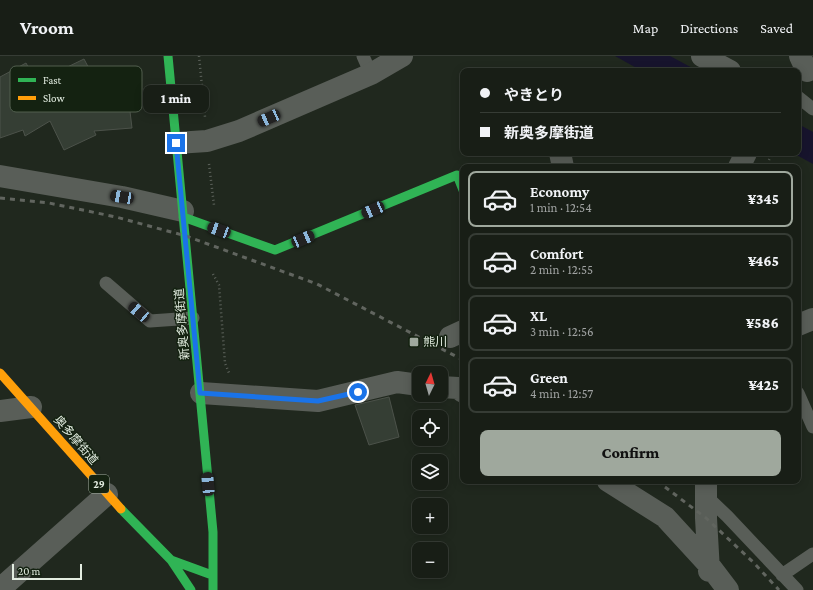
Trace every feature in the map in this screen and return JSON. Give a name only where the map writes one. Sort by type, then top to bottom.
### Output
[{"type":"main road","name":"新奥多摩街道","points":[[168,56],[213,532],[213,590]]},
{"type":"main road","points":[[183,214],[205,225],[275,250],[457,175],[460,182]]},
{"type":"main road","name":"奥多摩街道","points":[[0,373],[107,494],[171,560],[212,575]]},
{"type":"main road","points":[[171,560],[191,590]]},
{"type":"street","points":[[176,143],[207,141],[239,131],[367,65],[402,56]]},
{"type":"street","points":[[702,56],[724,68]]},
{"type":"street","points":[[0,176],[122,197],[183,214]]},
{"type":"street","points":[[801,324],[813,319]]},
{"type":"street","points":[[200,393],[318,401],[397,382],[412,384]]},
{"type":"street","points":[[448,387],[458,388],[460,390]]},
{"type":"street","points":[[0,411],[31,407]]},
{"type":"street","points":[[613,484],[665,517],[709,566],[728,590]]},
{"type":"street","points":[[706,488],[709,590]]},
{"type":"street","points":[[0,589],[107,494]]},
{"type":"lane","points":[[801,99],[813,109]]},
{"type":"lane","points":[[106,283],[150,321],[193,318]]},
{"type":"lane","points":[[801,400],[813,427]]},
{"type":"lane","points":[[706,488],[728,516],[797,590]]},
{"type":"lane","points":[[782,575],[813,554]]},
{"type":"path","points":[[199,56],[214,207],[205,225]]},
{"type":"path","points":[[212,272],[219,285],[226,364],[231,377]]},
{"type":"shaded area","points":[[615,56],[670,56],[692,68],[637,68]]},
{"type":"shaded area","points":[[801,126],[813,132],[813,164],[798,156],[801,156]]},
{"type":"building","points":[[84,59],[88,66],[70,66]]},
{"type":"building","points":[[26,63],[28,66],[20,66]]},
{"type":"building","points":[[10,72],[10,112],[130,112],[132,128],[94,131],[96,135],[64,150],[50,121],[25,136],[23,130],[0,138],[0,77]]},
{"type":"building","points":[[389,397],[399,437],[369,445],[355,405]]},
{"type":"railway","points":[[0,198],[49,203],[116,217],[186,236],[317,284],[460,358]]},
{"type":"railway","points":[[661,484],[706,518],[753,562],[779,590]]},
{"type":"traffic: fast","points":[[168,56],[213,532],[213,590]]},
{"type":"traffic: fast","points":[[183,217],[275,250],[457,175],[460,182]]},
{"type":"traffic: fast","points":[[121,509],[171,560],[212,575]]},
{"type":"traffic: fast","points":[[171,560],[191,590]]},
{"type":"traffic: slow","points":[[0,373],[121,509]]},
{"type":"place","name":"熊川","points":[[414,342]]},
{"type":"route","points":[[176,143],[200,393],[318,401],[358,392]]}]
